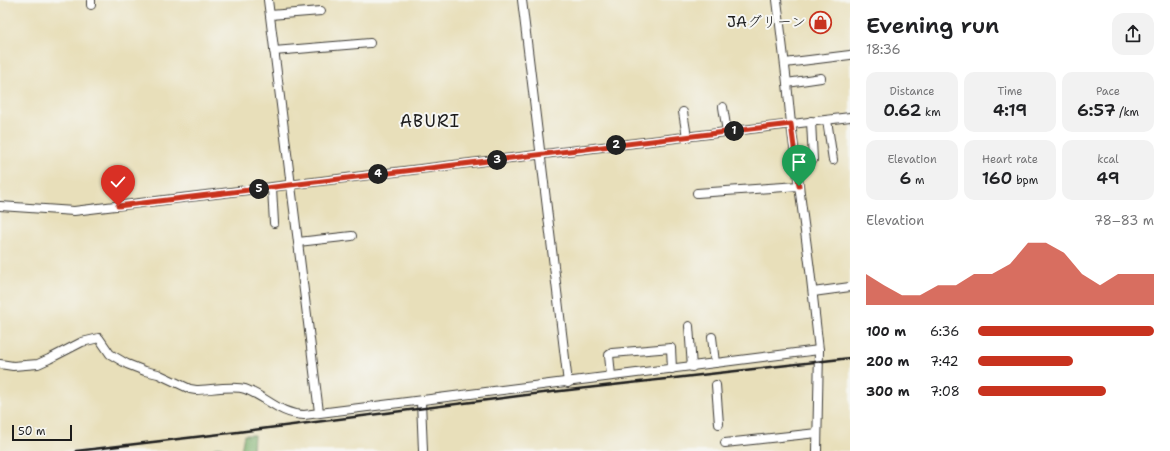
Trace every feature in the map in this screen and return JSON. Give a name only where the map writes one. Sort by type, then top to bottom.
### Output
[{"type":"street","points":[[268,0],[319,412]]},
{"type":"street","points":[[522,0],[568,383]]},
{"type":"street","points":[[777,0],[819,350],[817,451]]},
{"type":"street","points":[[270,15],[321,11]]},
{"type":"street","points":[[274,51],[370,43]]},
{"type":"street","points":[[785,63],[850,55]]},
{"type":"street","points":[[787,83],[821,78]]},
{"type":"street","points":[[723,107],[727,132]]},
{"type":"street","points":[[683,112],[686,137]]},
{"type":"street","points":[[0,206],[74,211],[850,117]]},
{"type":"street","points":[[828,120],[832,160]]},
{"type":"street","points":[[811,122],[814,160]]},
{"type":"street","points":[[697,193],[799,186]]},
{"type":"street","points":[[272,188],[274,223]]},
{"type":"street","points":[[298,242],[352,236]]},
{"type":"street","points":[[813,292],[850,287]]},
{"type":"street","points":[[689,326],[692,366]]},
{"type":"street","points":[[712,337],[715,363]]},
{"type":"street","points":[[0,364],[13,366],[38,364],[82,342],[99,338],[110,354],[127,364],[169,378],[190,389],[244,389],[294,415],[304,415],[568,383],[611,376],[819,350]]},
{"type":"street","points":[[611,376],[609,355],[612,353],[671,348],[672,369]]},
{"type":"street","points":[[716,385],[719,424]]},
{"type":"street","points":[[421,401],[423,451]]},
{"type":"street","points":[[725,443],[817,433]]},
{"type":"green space","points":[[244,435],[254,435],[253,451],[241,451]]},
{"type":"green space","points":[[218,446],[233,451],[210,451]]},
{"type":"railway","points":[[76,451],[534,394],[850,358]]},
{"type":"place","name":"JAグリーン","points":[[821,22]]},
{"type":"district","name":"ABURI","points":[[430,121]]},
{"type":"route","points":[[118,206],[791,124],[799,186]]}]
